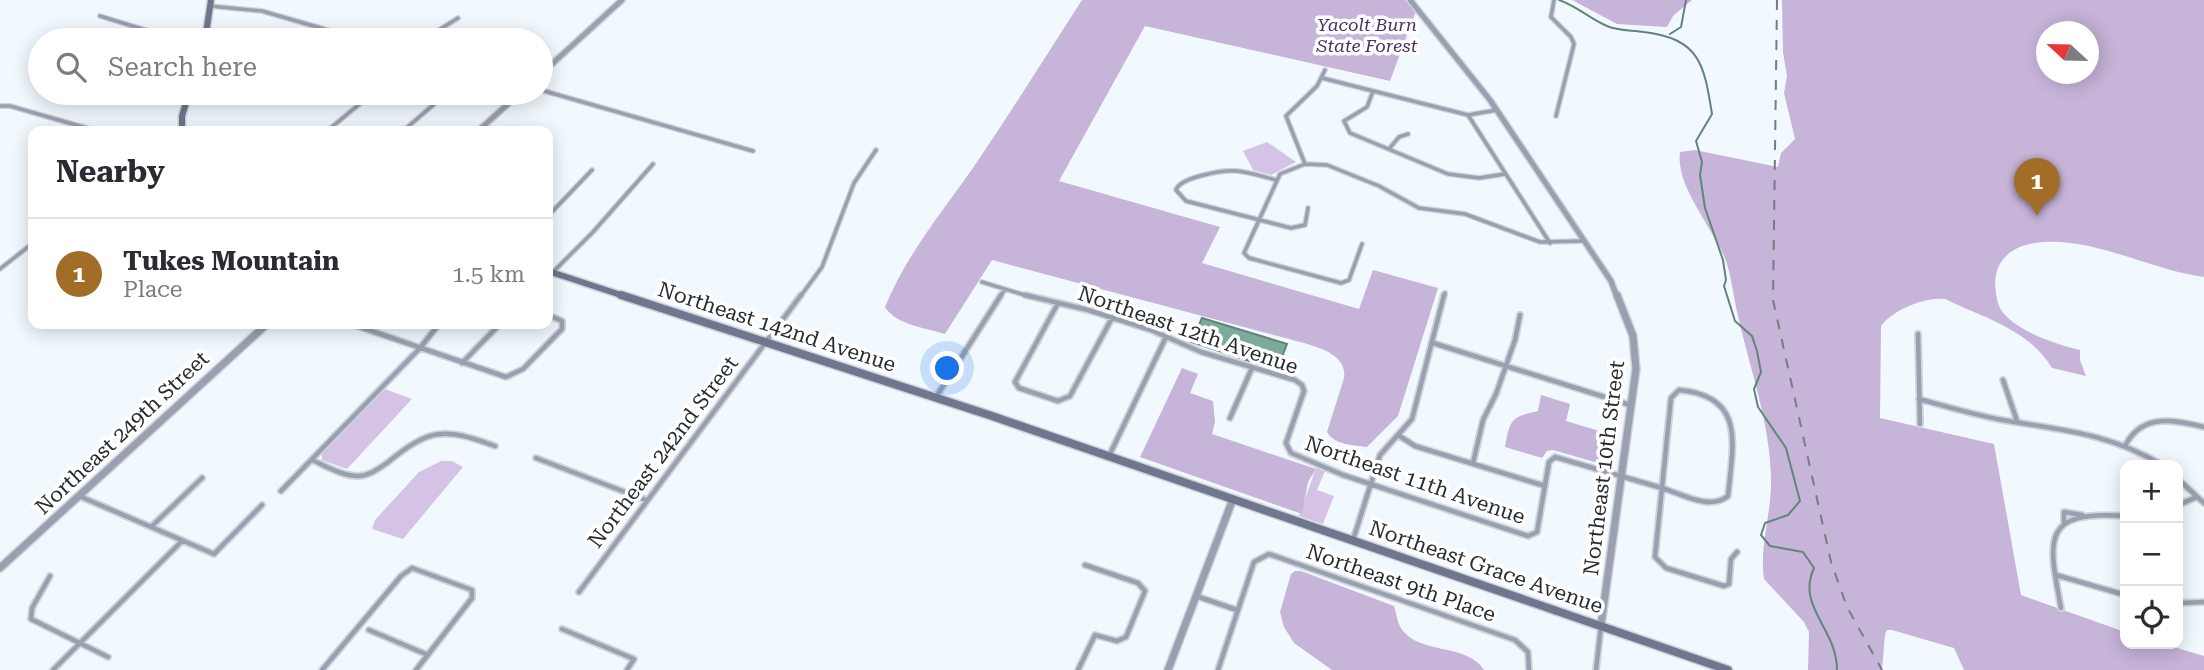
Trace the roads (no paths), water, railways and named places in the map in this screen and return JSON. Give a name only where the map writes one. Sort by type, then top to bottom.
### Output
[{"type":"main road","points":[[207,28],[211,3]]},
{"type":"main road","points":[[182,126],[185,105]]},
{"type":"main road","name":"Northeast 142nd Avenue","points":[[553,273],[936,397],[1233,499]]},
{"type":"main road","name":"Northeast Grace Avenue","points":[[1233,499],[1728,670]]},
{"type":"street","points":[[553,63],[622,0]]},
{"type":"street","name":"Northeast 10th Street","points":[[1410,0],[1497,110],[1611,281],[1633,336],[1636,353],[1631,405],[1597,670]]},
{"type":"street","points":[[1554,0],[1551,17],[1571,37],[1574,44],[1556,116]]},
{"type":"street","points":[[211,3],[262,11],[321,28]]},
{"type":"street","points":[[100,16],[137,28]]},
{"type":"street","points":[[442,28],[458,18]]},
{"type":"street","points":[[1305,164],[1286,116],[1322,78],[1325,70]]},
{"type":"street","points":[[1322,78],[1468,115],[1497,110]]},
{"type":"street","points":[[1373,91],[1367,107],[1350,116],[1344,123],[1348,131],[1448,174],[1479,178],[1505,174]]},
{"type":"street","points":[[553,93],[753,151]]},
{"type":"street","points":[[0,105],[80,126]]},
{"type":"street","points":[[333,126],[358,105]]},
{"type":"street","points":[[409,126],[433,105]]},
{"type":"street","points":[[484,126],[507,105]]},
{"type":"street","points":[[1468,115],[1549,243]]},
{"type":"street","points":[[1389,149],[1399,137],[1408,134]]},
{"type":"street","name":"Northeast 242nd Street","points":[[579,592],[822,267],[854,183],[876,150]]},
{"type":"street","points":[[553,269],[593,232],[653,164]]},
{"type":"street","points":[[1362,244],[1349,280],[1338,283],[1247,257],[1244,251],[1276,180],[1284,171],[1305,164],[1333,166],[1379,186],[1415,206],[1465,214],[1534,241],[1584,241]]},
{"type":"street","points":[[553,210],[593,170]]},
{"type":"street","points":[[1276,180],[1237,171],[1186,179],[1177,185],[1177,194],[1186,201],[1298,228],[1307,222],[1308,208]]},
{"type":"street","points":[[0,269],[28,247]]},
{"type":"street","name":"Northeast 12th Avenue","points":[[982,282],[1112,318],[1201,352],[1295,380],[1303,386],[1303,393],[1286,443],[1287,449]]},
{"type":"street","points":[[936,397],[1004,289]]},
{"type":"street","points":[[1353,540],[1380,455],[1412,419],[1446,293]]},
{"type":"street","points":[[1058,303],[1015,378],[1015,384],[1019,388],[1065,400],[1070,396],[1112,318]]},
{"type":"street","points":[[1472,463],[1483,420],[1493,402],[1515,340],[1520,315]]},
{"type":"street","points":[[366,329],[500,377],[523,369],[562,328],[564,323],[553,318]]},
{"type":"street","name":"Northeast 249th Street","points":[[0,568],[262,329]]},
{"type":"street","points":[[281,491],[421,348],[435,329]]},
{"type":"street","points":[[461,363],[495,329]]},
{"type":"street","points":[[1918,334],[1920,424]]},
{"type":"street","points":[[1109,456],[1166,337]]},
{"type":"street","points":[[1433,343],[1631,405]]},
{"type":"street","points":[[1230,418],[1252,368]]},
{"type":"street","points":[[2003,380],[2017,421]]},
{"type":"street","points":[[1398,435],[1412,444],[1545,486],[1549,462],[1555,457],[1621,474],[1661,488],[1708,503],[1721,502],[1728,496],[1732,427],[1729,416],[1721,405],[1709,397],[1689,391],[1675,392],[1671,398],[1661,488],[1657,562],[1665,568],[1724,586],[1729,584],[1731,559],[1737,552]]},
{"type":"street","points":[[1919,399],[1975,415],[2088,431],[2126,444],[2153,460]]},
{"type":"street","points":[[2126,444],[2136,428],[2154,421],[2175,421],[2204,427]]},
{"type":"street","points":[[313,460],[346,474],[361,476],[378,470],[411,443],[435,434],[458,432],[495,446]]},
{"type":"street","name":"Northeast 11th Avenue","points":[[1287,449],[1343,475],[1525,536],[1534,536],[1538,530],[1545,486]]},
{"type":"street","points":[[536,458],[646,500]]},
{"type":"street","points":[[151,527],[202,478]]},
{"type":"street","points":[[2183,484],[2204,503]]},
{"type":"street","points":[[79,496],[214,554],[262,505]]},
{"type":"street","points":[[2183,503],[2197,497]]},
{"type":"street","points":[[1168,670],[1233,499]]},
{"type":"street","points":[[2061,608],[2054,541],[2064,523],[2064,512],[2120,516]]},
{"type":"street","points":[[2064,523],[2083,515]]},
{"type":"street","points":[[53,670],[183,541]]},
{"type":"street","name":"Northeast 9th Place","points":[[1237,610],[1254,562],[1262,555],[1276,556],[1511,639],[1526,649],[1531,659],[1530,670]]},
{"type":"street","points":[[1078,670],[1095,635],[1124,640],[1145,595],[1144,588],[1085,565]]},
{"type":"street","points":[[322,670],[401,576],[412,568],[472,590],[472,598],[416,670]]},
{"type":"street","points":[[2056,575],[2120,594]]},
{"type":"street","points":[[50,576],[46,589],[31,609],[29,617],[108,657]]},
{"type":"street","points":[[1196,596],[1237,610],[1218,670]]},
{"type":"street","points":[[2183,603],[2204,602]]},
{"type":"street","points":[[562,629],[634,659],[627,670]]},
{"type":"street","points":[[369,630],[428,654]]},
{"type":"waterway","points":[[1559,0],[1611,28],[1663,35],[1677,41],[1688,48],[1702,68],[1712,114],[1696,141],[1702,162],[1700,175],[1705,208],[1723,260],[1726,280],[1724,286],[1735,321],[1752,336],[1757,351],[1761,372],[1754,389],[1758,407],[1786,448],[1800,501],[1788,515],[1765,523],[1761,535],[1770,546],[1803,552],[1814,568],[1810,594],[1831,642],[1837,670]]},
{"type":"waterway","points":[[1670,34],[1681,27],[1686,0]]},
{"type":"railway","points":[[1777,0],[1773,300],[1831,562],[1847,607],[1882,670]]},
{"type":"place","name":"Tukes Mountain","points":[[2037,216]]},
{"type":"park label","name":"Yacolt Burn State Forest","points":[[1367,35]]}]
